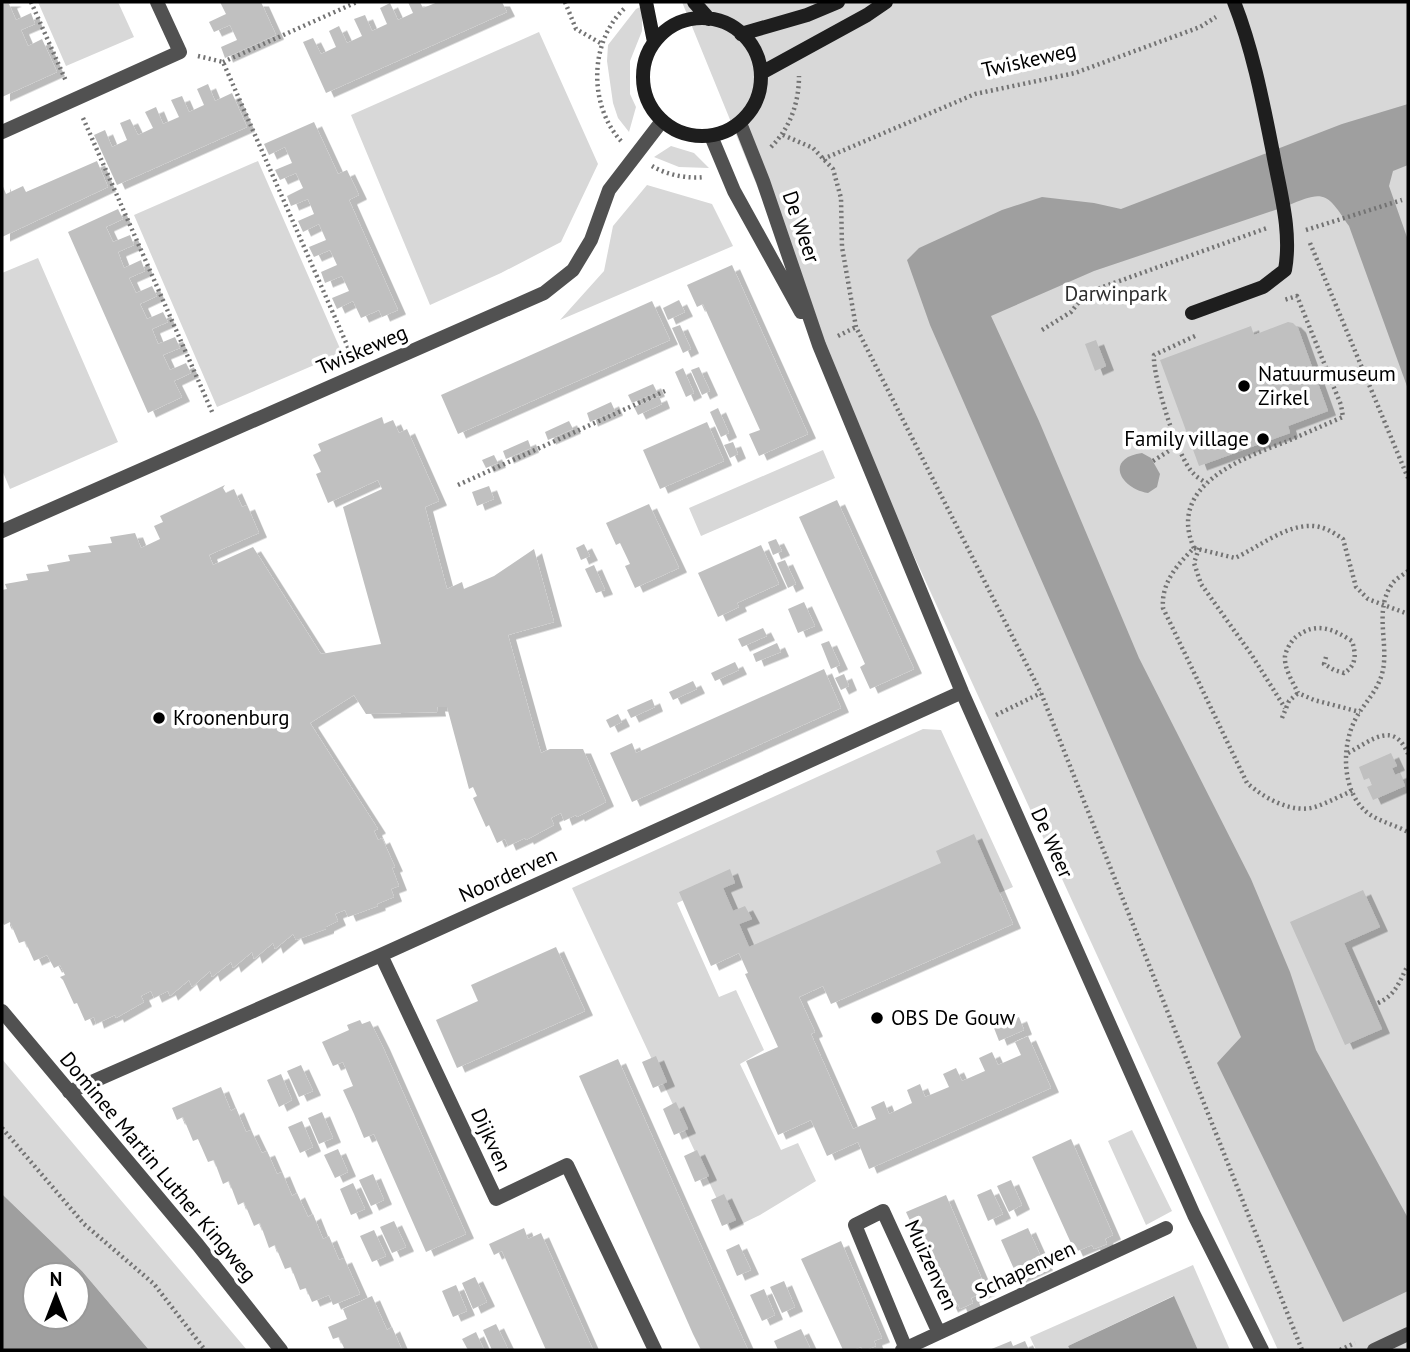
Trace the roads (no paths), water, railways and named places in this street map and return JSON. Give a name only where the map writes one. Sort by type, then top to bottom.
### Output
[{"type":"main road","points":[[646,2],[654,42]]},
{"type":"main road","points":[[694,2],[709,19]]},
{"type":"main road","points":[[741,34],[807,15],[838,2]]},
{"type":"main road","points":[[761,73],[886,2]]},
{"type":"main road","points":[[1192,313],[1263,287],[1285,270],[1286,223],[1261,95],[1235,4]]},
{"type":"main road","points":[[699,18],[709,19],[726,24],[741,34],[755,51],[761,73],[758,96],[754,106],[740,123],[731,129],[711,136],[690,136],[662,121],[649,104],[642,83],[644,61],[654,42],[678,23],[699,18]]},
{"type":"street","points":[[2,132],[180,52],[158,2]]},
{"type":"street","name":"Twiskeweg","points":[[2,531],[544,293],[573,270],[591,240],[609,190],[662,121]]},
{"type":"street","name":"De Weer","points":[[740,123],[764,181],[819,345],[962,692],[1194,1215],[1262,1350]]},
{"type":"street","name":"De Weer","points":[[711,136],[734,191],[819,345]]},
{"type":"street","name":"Noorderven","points":[[69,1093],[381,956],[962,692]]},
{"type":"street","name":"Dijkven","points":[[381,956],[496,1199],[567,1165],[655,1350]]},
{"type":"street","name":"Dominee Martin Luther Kingweg","points":[[2,1012],[198,1245],[281,1350]]},
{"type":"street","name":"Muizenven","points":[[904,1349],[855,1224],[883,1211],[939,1333]]},
{"type":"street","name":"Schapenven","points":[[904,1349],[927,1345],[939,1333],[1166,1228]]},
{"type":"street","points":[[1374,1350],[1408,1334]]},
{"type":"place","name":"Natuurmuseum Zirkel","points":[[1244,386]]},
{"type":"place","name":"Family village","points":[[1263,439]]},
{"type":"place","name":"Kroonenburg","points":[[159,718]]},
{"type":"place","name":"OBS De Gouw","points":[[877,1018]]},
{"type":"park label","name":"Darwinpark","points":[[1116,294]]}]
